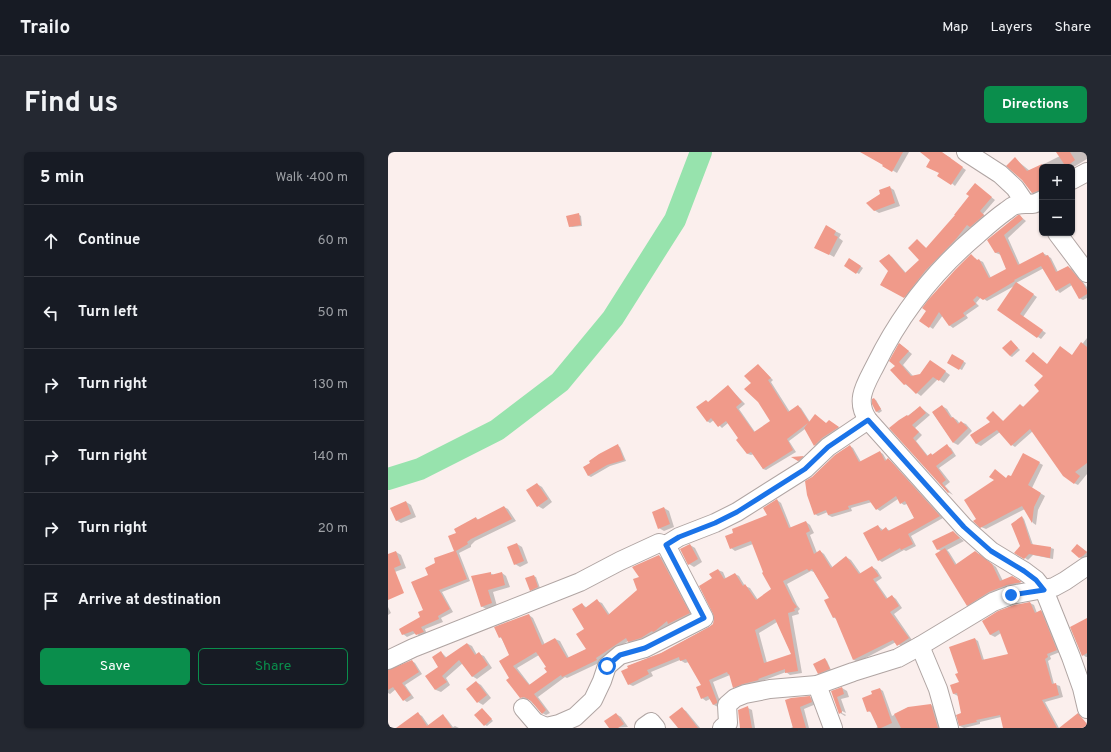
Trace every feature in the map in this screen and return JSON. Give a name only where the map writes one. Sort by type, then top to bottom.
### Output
[{"type":"street","points":[[973,154],[1000,174],[1036,206]]},
{"type":"street","points":[[1075,178],[1087,172]]},
{"type":"street","points":[[1036,206],[1016,204],[1005,211],[957,252],[932,278],[917,296],[885,346],[864,389],[861,404],[863,412],[868,420],[964,527],[991,551],[1036,580],[1044,590],[1072,657],[1087,709]]},
{"type":"street","points":[[1059,236],[1087,273]]},
{"type":"street","points":[[666,545],[679,537],[715,523],[737,512],[805,469],[828,447],[868,420]]},
{"type":"street","points":[[388,660],[413,648],[580,582],[659,543],[666,545],[704,618],[645,648],[620,655],[607,666],[593,700],[575,717],[559,724],[546,727],[535,722],[523,708]]},
{"type":"street","points":[[726,726],[727,705],[735,698],[745,694],[770,689],[817,685],[898,658],[993,602],[1011,595],[1044,590],[1065,581],[1087,566]]},
{"type":"street","points":[[920,646],[938,689],[949,728]]},
{"type":"street","points":[[817,685],[833,728]]},
{"type":"building","points":[[860,152],[903,152],[892,172]]},
{"type":"building","points":[[920,152],[942,152],[963,167],[951,185],[937,176],[939,173],[926,167],[930,160]]},
{"type":"building","points":[[1056,152],[1070,152],[1075,160],[1070,164],[1064,164]]},
{"type":"building","points":[[1015,157],[1027,171],[1039,165],[1039,191],[1032,193],[1022,180],[1006,166]]},
{"type":"building","points":[[975,183],[992,197],[980,211],[984,215],[970,227],[967,225],[956,239],[925,271],[904,298],[880,285],[888,271],[879,261],[889,254],[905,273],[919,260],[908,248],[917,239],[926,248],[955,215],[969,196],[966,194]]},
{"type":"building","points":[[890,186],[895,203],[874,211],[866,203],[880,194],[879,190]]},
{"type":"building","points":[[579,213],[581,225],[569,227],[566,216]]},
{"type":"building","points":[[1018,215],[1020,215],[1023,219],[1004,235],[1018,265],[1043,252],[1045,256],[1048,255],[1056,272],[1068,266],[1083,283],[1087,290],[1087,294],[1079,299],[1070,283],[1056,291],[1041,266],[1014,280],[1015,281],[983,300],[977,296],[973,300],[976,304],[963,313],[965,316],[949,326],[939,312],[929,328],[919,321],[926,311],[922,308],[928,300],[971,254],[977,260],[979,259],[989,278],[1006,269],[999,252],[995,253],[987,240]]},
{"type":"building","points":[[826,225],[836,231],[834,235],[838,237],[829,255],[814,248]]},
{"type":"building","points":[[849,258],[861,266],[856,274],[844,266]]},
{"type":"building","points":[[1016,282],[1034,294],[1020,314],[1043,330],[1037,338],[997,310]]},
{"type":"building","points":[[1011,340],[1018,348],[1010,356],[1002,348]]},
{"type":"building","points":[[1081,342],[1087,347],[1087,463],[1075,472],[1080,476],[1074,484],[1063,476],[1030,429],[1011,446],[997,430],[976,444],[970,435],[990,422],[986,418],[993,411],[1003,421],[1020,404],[1023,407],[1039,391],[1034,385],[1043,376],[1025,361],[1033,352],[1047,364],[1060,346],[1072,355]]},
{"type":"building","points":[[899,343],[909,351],[899,362],[911,376],[920,374],[930,360],[946,371],[939,381],[933,377],[916,394],[906,384],[904,385],[890,370],[895,366],[889,361]]},
{"type":"building","points":[[952,354],[964,361],[959,370],[947,363]]},
{"type":"building","points":[[758,364],[771,378],[768,380],[788,412],[798,405],[809,422],[815,414],[826,423],[829,420],[839,427],[822,438],[814,446],[804,428],[808,423],[787,439],[793,450],[763,469],[751,452],[747,454],[736,440],[738,438],[726,421],[718,427],[711,418],[707,422],[696,407],[706,400],[708,402],[728,385],[742,402],[736,407],[754,432],[770,421],[758,402],[744,389],[751,383],[744,376]]},
{"type":"building","points":[[874,398],[881,409],[876,412],[872,404],[872,399]]},
{"type":"building","points":[[942,405],[951,418],[953,417],[958,424],[961,421],[968,428],[953,443],[932,412]]},
{"type":"building","points":[[920,406],[926,413],[912,425],[919,432],[913,438],[927,456],[931,453],[932,455],[947,444],[953,453],[936,466],[946,480],[942,483],[949,492],[948,493],[889,428],[899,420],[907,415],[908,416]]},
{"type":"building","points":[[618,444],[624,460],[607,465],[588,476],[583,467],[590,463],[589,461],[599,454]]},
{"type":"building","points":[[850,445],[859,462],[880,451],[885,461],[888,458],[940,516],[908,534],[913,544],[901,550],[900,548],[878,561],[863,533],[878,525],[881,531],[886,527],[888,531],[914,518],[905,501],[900,504],[896,496],[876,510],[869,500],[848,506],[849,509],[828,515],[826,510],[814,515],[807,495],[805,481],[812,477],[835,455]]},
{"type":"building","points":[[1023,453],[1040,462],[1028,485],[1041,493],[1034,507],[1032,523],[1022,506],[980,528],[973,521],[976,519],[964,500],[994,480],[989,477],[995,469],[1006,478],[1008,475],[1011,476]]},
{"type":"building","points":[[804,456],[798,461],[791,457]]},
{"type":"building","points":[[537,483],[548,499],[537,507],[526,490]]},
{"type":"building","points":[[777,499],[789,528],[806,521],[810,531],[806,533],[814,554],[820,550],[831,568],[846,556],[859,574],[872,566],[879,576],[873,579],[886,599],[892,595],[899,606],[890,612],[909,638],[897,646],[893,640],[853,660],[835,617],[833,618],[824,600],[829,598],[812,569],[809,571],[807,569],[783,581],[797,607],[794,609],[795,611],[788,613],[798,671],[785,673],[785,669],[758,679],[759,680],[733,688],[727,672],[709,680],[717,701],[717,703],[713,705],[708,696],[701,699],[696,687],[701,685],[686,659],[680,661],[679,657],[647,670],[649,674],[628,685],[621,671],[628,668],[627,666],[661,653],[713,624],[713,614],[699,586],[712,578],[709,574],[718,569],[724,579],[735,573],[743,586],[745,584],[756,600],[771,589],[762,573],[763,572],[751,541],[730,549],[725,536],[733,533],[732,529],[767,515],[763,508]],"holes":[[[775,619],[791,654],[764,663],[755,630]]]},
{"type":"building","points":[[406,501],[411,514],[396,521],[390,508]]},
{"type":"building","points":[[504,506],[512,519],[471,539],[467,542],[468,544],[456,551],[467,579],[439,590],[450,609],[438,616],[439,619],[421,627],[424,632],[416,635],[413,631],[402,635],[399,629],[420,617],[418,612],[423,610],[411,582],[428,575],[425,568],[435,563],[434,558],[454,551],[448,536],[456,533],[454,529],[476,517],[477,520]]},
{"type":"building","points":[[664,507],[670,524],[658,529],[652,512]]},
{"type":"building","points":[[1022,516],[1031,544],[1051,547],[1050,558],[1029,554],[1024,559],[1014,553],[1020,546],[1011,524]]},
{"type":"building","points":[[953,531],[960,538],[937,550],[932,541]]},
{"type":"building","points":[[517,543],[524,561],[514,565],[507,547]]},
{"type":"building","points":[[690,544],[698,559],[688,565],[680,549]]},
{"type":"building","points":[[1077,544],[1087,552],[1079,558],[1071,551]]},
{"type":"building","points":[[945,548],[955,565],[975,551],[992,564],[1000,581],[1012,576],[1022,582],[1007,585],[989,592],[967,606],[935,554]]},
{"type":"building","points":[[396,551],[401,565],[394,568],[404,593],[388,600],[388,554]]},
{"type":"building","points":[[659,555],[690,613],[668,624],[667,621],[655,631],[652,631],[641,638],[628,642],[626,638],[596,658],[597,660],[562,677],[561,675],[534,694],[546,710],[542,714],[531,701],[524,697],[520,698],[506,680],[509,678],[499,661],[509,655],[501,637],[499,638],[494,627],[529,614],[542,645],[555,638],[567,658],[586,649],[576,634],[584,629],[572,609],[582,603],[585,608],[597,599],[608,615],[637,590],[633,579],[639,577],[632,567]],"holes":[[[536,652],[546,667],[544,668],[547,672],[529,685],[513,666]]]},
{"type":"building","points":[[491,572],[491,575],[502,572],[505,585],[488,590],[492,603],[481,607],[471,576]]},
{"type":"building","points":[[534,575],[538,587],[530,591],[525,578]]},
{"type":"building","points":[[1030,602],[1035,613],[1041,610],[1057,650],[1047,654],[1048,657],[1045,659],[1052,684],[1056,683],[1059,695],[1042,700],[1057,728],[1003,728],[1000,715],[976,720],[977,722],[959,726],[956,715],[961,713],[957,693],[953,694],[950,685],[959,682],[955,674],[958,673],[949,647],[975,638],[982,660],[1008,654],[999,630],[990,635],[982,621],[998,611],[1014,605]]},
{"type":"building","points":[[1087,618],[1087,653],[1082,656],[1070,627]]},
{"type":"building","points":[[467,643],[475,655],[479,652],[488,665],[472,677],[459,660],[442,676],[447,682],[435,690],[425,676],[438,667],[432,657],[441,651],[445,658]]},
{"type":"building","points":[[825,658],[830,669],[818,674],[813,664]]},
{"type":"building","points":[[412,660],[419,672],[402,683],[411,695],[403,701],[393,687],[388,690],[388,670]]},
{"type":"building","points":[[476,681],[487,695],[477,703],[466,689]]},
{"type":"building","points":[[842,687],[844,694],[837,697],[842,712],[839,714],[831,691]]},
{"type":"building","points":[[880,688],[892,723],[878,728],[870,711],[867,712],[862,698],[872,694],[871,691]]},
{"type":"building","points":[[810,696],[812,702],[800,707],[806,728],[793,728],[785,700]]},
{"type":"building","points":[[931,704],[938,728],[901,728],[894,714],[908,707]]},
{"type":"building","points":[[748,706],[752,728],[740,728],[738,710]]},
{"type":"building","points":[[682,707],[698,728],[678,728],[669,717]]},
{"type":"building","points":[[482,708],[492,719],[484,726],[474,715]]},
{"type":"building","points":[[418,712],[427,726],[443,714],[452,728],[396,728]]},
{"type":"building","points":[[616,713],[624,724],[618,728],[609,728],[604,721]]},
{"type":"building","points":[[1078,713],[1087,724],[1087,728],[1059,728]]},
{"type":"waterway","points":[[388,479],[420,469],[497,430],[560,382],[613,318],[675,220],[701,152]]},
{"type":"route","points":[[607,666],[620,655],[645,648],[704,618],[666,545],[679,537],[715,523],[737,512],[805,469],[828,447],[868,420],[964,527],[991,551],[1036,580],[1044,590],[1011,595]]}]
